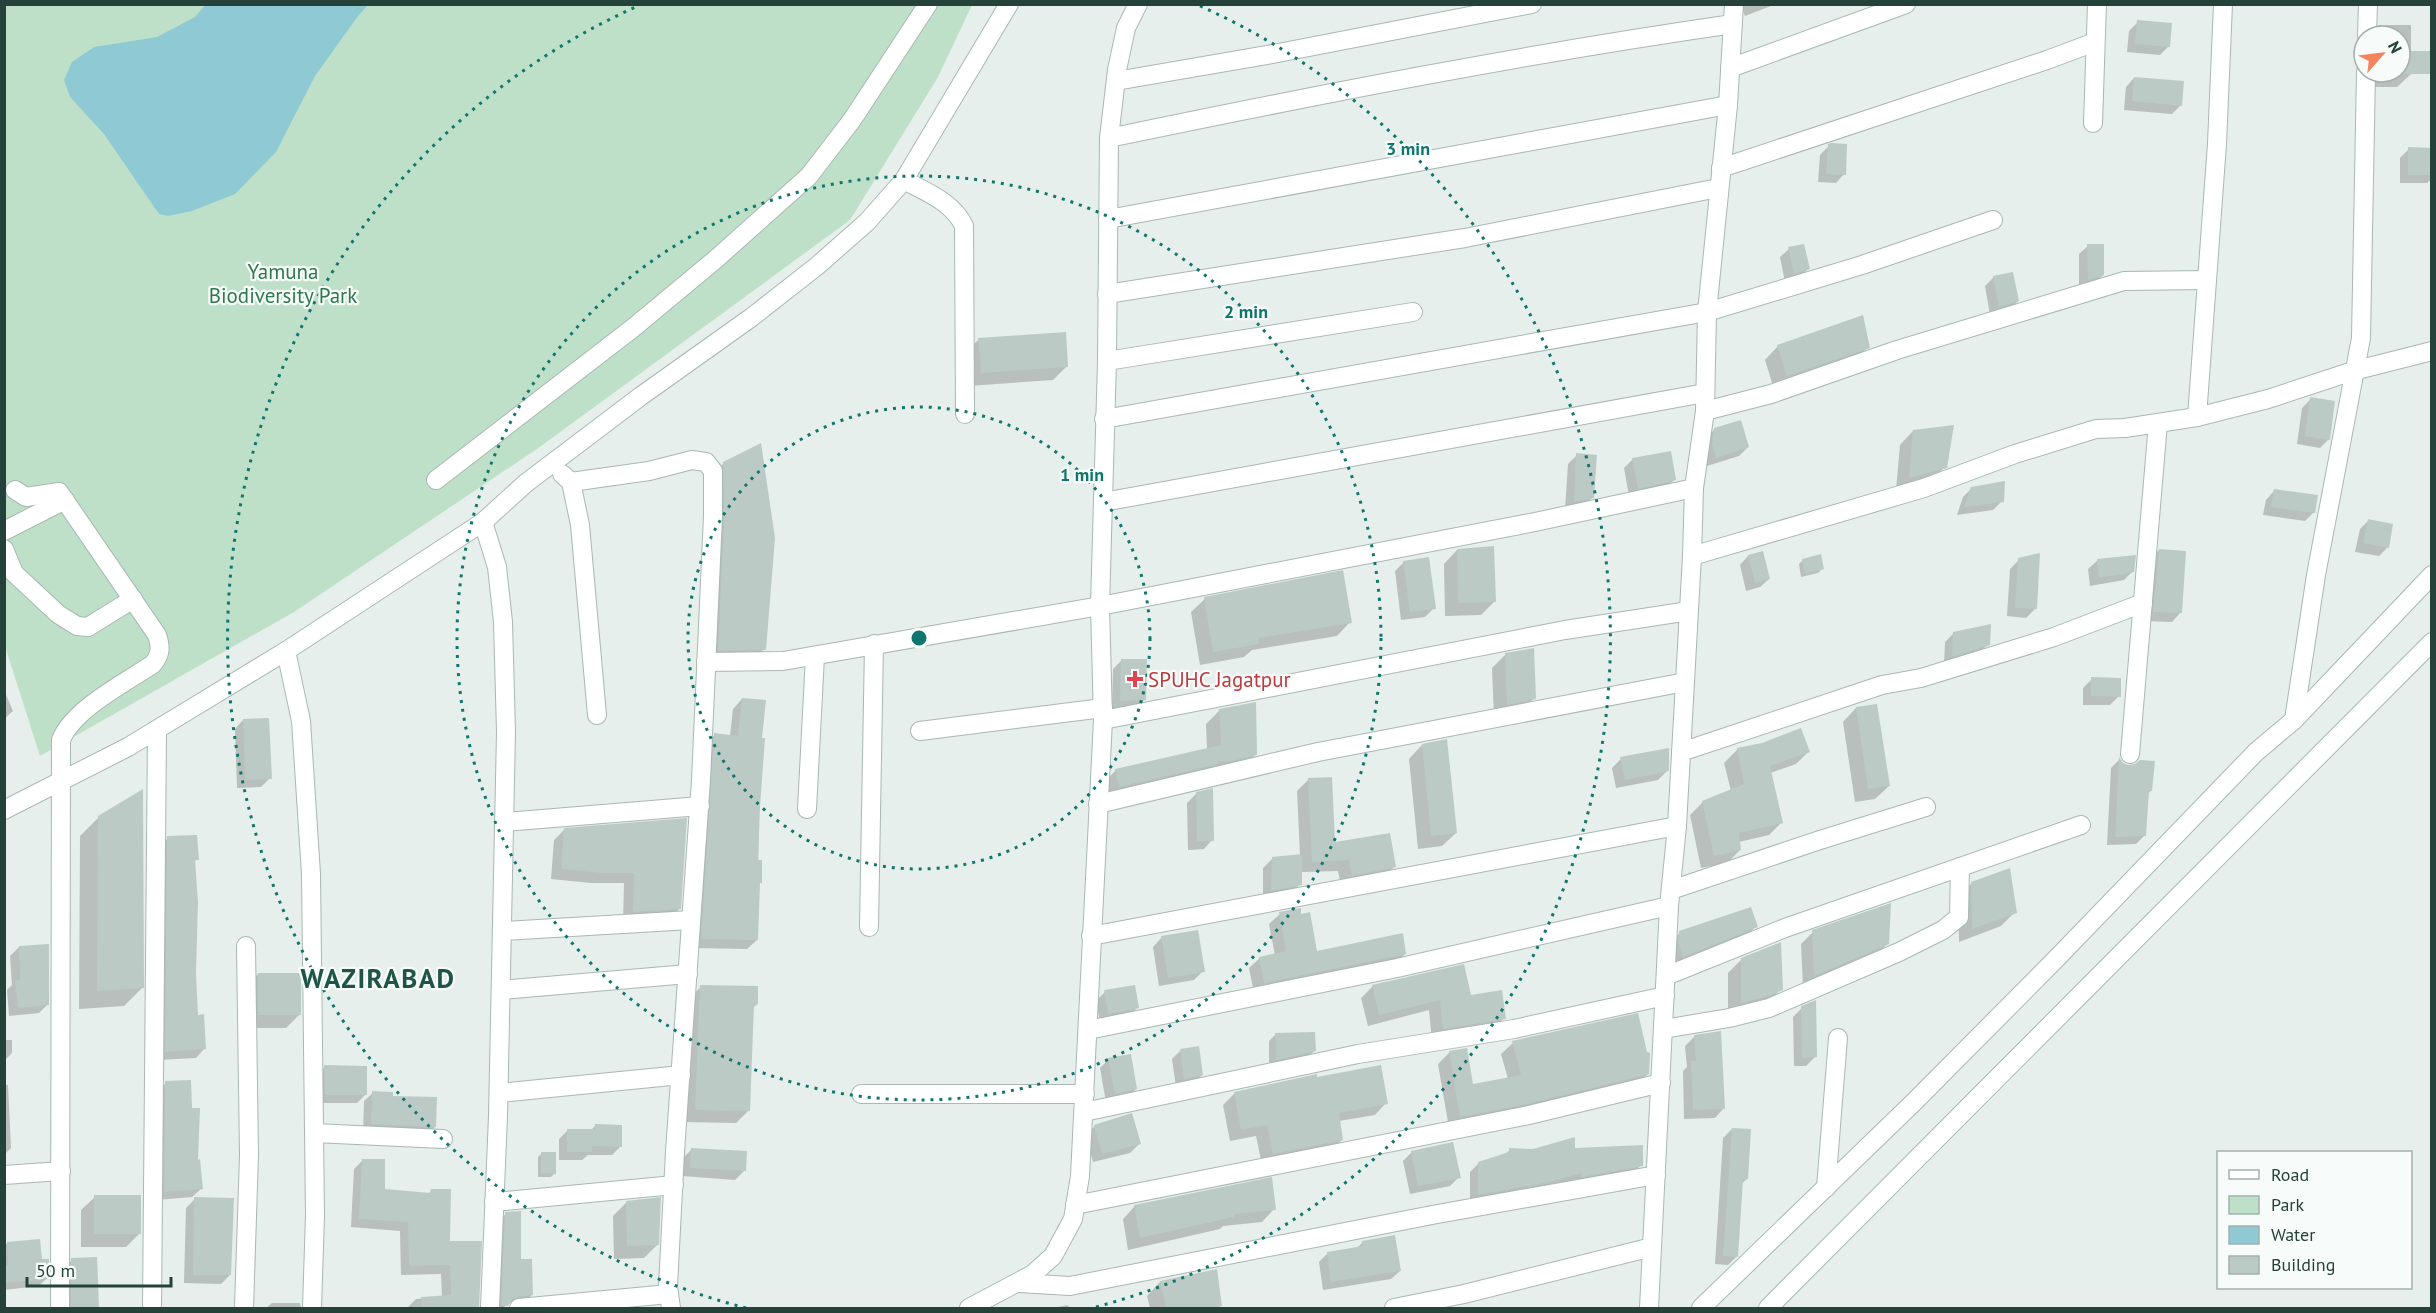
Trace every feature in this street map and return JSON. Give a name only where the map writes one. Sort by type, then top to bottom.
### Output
[{"type":"street","points":[[436,480],[633,328],[716,259],[809,176],[852,120],[928,4]]},
{"type":"street","points":[[4,810],[157,730],[286,651],[483,522],[526,483],[641,396],[753,316],[817,266],[867,222],[904,180],[1009,4]]},
{"type":"street","points":[[969,1308],[1033,1274],[1053,1256],[1073,1220],[1076,1205],[1085,1094],[1103,714],[1100,606],[1107,361],[1109,138],[1126,28],[1138,4]]},
{"type":"street","points":[[1116,81],[1278,53],[1532,4]]},
{"type":"street","points":[[1649,1308],[1694,488],[1705,402],[1707,312],[1728,105],[1734,4]]},
{"type":"street","points":[[1730,68],[1906,4]]},
{"type":"street","points":[[2093,123],[2097,4]]},
{"type":"street","points":[[2197,417],[2217,144],[2223,4]]},
{"type":"street","points":[[2367,24],[2368,4]]},
{"type":"street","points":[[1109,138],[1299,98],[1614,41],[1733,24]]},
{"type":"street","points":[[1721,168],[2095,42]]},
{"type":"street","points":[[2294,720],[2316,575],[2361,338],[2366,84]]},
{"type":"street","points":[[1108,219],[1728,105]]},
{"type":"street","points":[[904,180],[944,202],[959,215],[964,226],[965,414]]},
{"type":"street","points":[[1107,294],[1465,238],[1718,188]]},
{"type":"street","points":[[1104,419],[1707,312],[1862,266],[1994,220]]},
{"type":"street","points":[[1103,502],[1705,402],[1771,394],[1897,350],[2124,281],[2207,280]]},
{"type":"street","points":[[1107,361],[1413,312]]},
{"type":"street","points":[[1692,556],[1924,488],[2015,454],[2096,429],[2197,417],[2268,399],[2353,371],[2432,351]]},
{"type":"street","points":[[2130,754],[2158,423]]},
{"type":"street","points":[[519,1308],[670,1301],[674,1185],[700,806],[713,471],[706,462],[692,460],[649,471],[571,482]]},
{"type":"street","points":[[552,465],[571,482],[580,525],[597,715]]},
{"type":"street","points":[[706,663],[783,661],[1100,606],[1535,522],[1694,488]]},
{"type":"street","points":[[15,490],[26,497],[59,492],[157,635],[161,645],[159,656],[153,664],[77,716],[66,728],[61,740],[60,1308]]},
{"type":"street","points":[[4,531],[65,500]]},
{"type":"street","points":[[483,522],[497,567],[503,622],[506,732],[499,1093],[490,1308]]},
{"type":"street","points":[[4,549],[14,573],[58,614],[77,626],[88,627],[133,600]]},
{"type":"street","points":[[1701,1308],[1826,1188],[2055,960],[2256,752],[2294,720],[2432,575]]},
{"type":"street","points":[[1681,752],[1882,685],[1921,678],[2054,637],[2143,603]]},
{"type":"street","points":[[920,731],[1103,714],[1565,630],[1689,611]]},
{"type":"street","points":[[1768,1308],[2432,642]]},
{"type":"street","points":[[869,927],[874,644]]},
{"type":"street","points":[[286,651],[301,721],[311,874],[315,1215],[312,1308]]},
{"type":"street","points":[[807,809],[815,656]]},
{"type":"street","points":[[1098,804],[1318,752],[1685,682]]},
{"type":"street","points":[[152,1308],[157,730]]},
{"type":"street","points":[[504,822],[700,806]]},
{"type":"street","points":[[1088,1030],[1397,968],[1670,898],[1820,840],[1926,807]]},
{"type":"street","points":[[1666,976],[1785,927],[2081,825]]},
{"type":"street","points":[[1091,936],[1677,826]]},
{"type":"street","points":[[1664,1029],[1729,1018],[1769,1008],[1899,952],[1943,930],[1959,917],[1960,867]]},
{"type":"street","points":[[502,931],[692,920]]},
{"type":"street","points":[[244,1308],[249,1155],[246,946]]},
{"type":"street","points":[[501,990],[688,974]]},
{"type":"street","points":[[1084,1112],[1358,1054],[1514,1029],[1665,996]]},
{"type":"street","points":[[1826,1188],[1838,1038]]},
{"type":"street","points":[[499,1093],[681,1075]]},
{"type":"street","points":[[1076,1205],[1529,1115],[1661,1083]]},
{"type":"street","points":[[861,1094],[1085,1094]]},
{"type":"street","points":[[314,1133],[443,1139]]},
{"type":"street","points":[[4,1175],[61,1171]]},
{"type":"street","points":[[1013,1286],[1070,1286],[1432,1215],[1656,1175]]},
{"type":"street","points":[[494,1202],[674,1185]]},
{"type":"street","points":[[1394,1308],[1464,1294],[1652,1247]]},
{"type":"street","points":[[1011,1308],[1013,1286]]},
{"type":"green space","name":"Yamuna Biodiversity Park","points":[[4,5],[972,5],[938,77],[850,220],[537,449],[294,612],[40,756],[4,643]]},
{"type":"water","points":[[206,4],[368,5],[315,76],[276,152],[235,194],[192,211],[168,216],[159,214],[104,134],[70,97],[64,80],[72,62],[94,47],[157,37],[195,17]]},
{"type":"building","points":[[2137,20],[2172,23],[2170,47],[2135,44]]},
{"type":"building","points":[[2412,51],[2432,51],[2432,74],[2412,74]]},
{"type":"building","points":[[2134,77],[2184,81],[2182,106],[2132,101]]},
{"type":"building","points":[[1828,144],[1847,144],[1846,175],[1826,174]]},
{"type":"building","points":[[2408,147],[2432,148],[2432,175],[2408,175]]},
{"type":"building","points":[[1804,244],[1810,269],[1794,274],[1788,247]]},
{"type":"building","points":[[2087,244],[2104,244],[2104,275],[2088,280]]},
{"type":"building","points":[[2013,272],[2019,301],[1999,307],[1993,276]]},
{"type":"building","points":[[1863,315],[1870,348],[1787,376],[1777,345]]},
{"type":"building","points":[[1066,332],[1068,367],[981,373],[978,338]]},
{"type":"building","points":[[2310,397],[2335,401],[2330,440],[2305,436]]},
{"type":"building","points":[[1741,420],[1749,447],[1716,458],[1712,444],[1714,428]]},
{"type":"building","points":[[1954,425],[1947,468],[1909,478],[1913,430]]},
{"type":"building","points":[[761,443],[775,538],[766,650],[718,651],[724,517],[723,462]]},
{"type":"building","points":[[1671,451],[1676,480],[1638,489],[1632,458]]},
{"type":"building","points":[[1576,453],[1597,455],[1594,498],[1574,502]]},
{"type":"building","points":[[2005,481],[2004,502],[1964,507],[1971,487]]},
{"type":"building","points":[[2274,489],[2318,495],[2315,513],[2271,507]]},
{"type":"building","points":[[2368,519],[2393,524],[2389,548],[2363,543]]},
{"type":"building","points":[[1494,546],[1496,602],[1458,603],[1457,549]]},
{"type":"building","points":[[2159,549],[2186,551],[2182,613],[2153,612]]},
{"type":"building","points":[[1763,551],[1770,579],[1755,583],[1748,555]]},
{"type":"building","points":[[2040,553],[2037,609],[2015,608],[2018,558]]},
{"type":"building","points":[[1821,554],[1824,569],[1805,574],[1802,559]]},
{"type":"building","points":[[2136,555],[2134,572],[2099,578],[2097,559]]},
{"type":"building","points":[[1429,557],[1436,609],[1410,612],[1403,561]]},
{"type":"building","points":[[1343,570],[1352,623],[1258,638],[1259,644],[1213,652],[1204,597]]},
{"type":"building","points":[[1991,624],[1990,645],[1952,657],[1953,632]]},
{"type":"building","points":[[1534,648],[1536,699],[1507,705],[1505,653]]},
{"type":"building","points":[[1121,659],[1147,659],[1146,700],[1120,701]]},
{"type":"building","points":[[2091,677],[2121,678],[2121,697],[2091,696]]},
{"type":"building","points":[[742,698],[766,700],[762,738],[765,738],[758,860],[762,860],[762,883],[760,883],[758,940],[701,939],[714,733],[738,736]]},
{"type":"building","points":[[1256,702],[1257,755],[1232,761],[1218,761],[1218,764],[1119,787],[1115,769],[1221,745],[1219,709]]},
{"type":"building","points":[[1877,704],[1890,786],[1868,789],[1856,707]]},
{"type":"building","points":[[269,718],[272,779],[245,780],[243,719]]},
{"type":"building","points":[[1801,728],[1810,752],[1770,766],[1783,823],[1739,833],[1741,850],[1714,856],[1702,801],[1744,784],[1737,748],[1762,743]]},
{"type":"building","points":[[1447,739],[1457,833],[1431,836],[1422,744]]},
{"type":"building","points":[[1669,748],[1669,771],[1625,780],[1620,757]]},
{"type":"building","points":[[2119,757],[2123,763],[2128,765],[2140,760],[2155,761],[2152,791],[2149,791],[2146,836],[2115,837]]},
{"type":"building","points":[[1332,777],[1335,842],[1390,833],[1396,867],[1352,876],[1349,860],[1312,862],[1308,778]]},
{"type":"building","points":[[1213,788],[1214,841],[1197,841],[1196,792]]},
{"type":"building","points":[[143,789],[144,988],[97,991],[98,816]]},
{"type":"building","points":[[687,818],[681,909],[633,912],[634,873],[561,869],[564,828]]},
{"type":"building","points":[[197,835],[199,860],[195,860],[198,902],[196,973],[198,1015],[204,1014],[206,1049],[165,1052],[167,836]]},
{"type":"building","points":[[1302,854],[1302,885],[1271,891],[1272,857]]},
{"type":"building","points":[[2010,868],[2017,913],[1972,929],[1971,882]]},
{"type":"building","points":[[1891,903],[1889,944],[1814,976],[1812,930]]},
{"type":"building","points":[[1751,907],[1758,927],[1683,957],[1678,942],[1679,931]]},
{"type":"building","points":[[1301,908],[1301,914],[1310,912],[1317,951],[1403,933],[1406,954],[1264,983],[1259,957],[1286,951],[1279,912]]},
{"type":"building","points":[[1198,930],[1205,972],[1168,978],[1161,936]]},
{"type":"building","points":[[1781,942],[1783,990],[1741,1003],[1741,958]]},
{"type":"building","points":[[49,944],[49,1005],[18,1008],[15,980],[20,980],[19,946]]},
{"type":"building","points":[[1464,964],[1471,995],[1502,990],[1506,1019],[1443,1029],[1440,1000],[1379,1015],[1372,985]]},
{"type":"building","points":[[258,973],[301,973],[301,1015],[258,1015]]},
{"type":"building","points":[[700,985],[758,986],[758,1004],[754,1004],[750,1111],[695,1110]]},
{"type":"building","points":[[1135,985],[1139,1008],[1108,1014],[1104,990]]},
{"type":"building","points":[[1816,1000],[1817,1057],[1802,1058],[1801,1006]]},
{"type":"building","points":[[1638,1013],[1647,1052],[1650,1053],[1649,1074],[1527,1104],[1460,1117],[1449,1051],[1467,1048],[1473,1084],[1521,1075],[1512,1041]]},
{"type":"building","points":[[1721,1031],[1725,1109],[1693,1110],[1691,1061],[1696,1061],[1694,1035]]},
{"type":"building","points":[[1315,1032],[1316,1051],[1276,1060],[1275,1033]]},
{"type":"building","points":[[1199,1046],[1203,1075],[1184,1079],[1180,1049]]},
{"type":"building","points":[[1131,1054],[1137,1089],[1115,1094],[1108,1058]]},
{"type":"building","points":[[324,1065],[367,1066],[367,1095],[325,1095]]},
{"type":"building","points":[[1381,1065],[1388,1104],[1339,1113],[1343,1140],[1273,1154],[1267,1125],[1241,1130],[1234,1092],[1317,1074],[1317,1077]]},
{"type":"building","points":[[191,1080],[192,1108],[200,1108],[198,1160],[200,1159],[203,1189],[164,1192],[165,1081]]},
{"type":"building","points":[[372,1091],[393,1092],[393,1096],[437,1097],[436,1127],[371,1124]]},
{"type":"building","points":[[1132,1113],[1141,1144],[1102,1154],[1094,1125]]},
{"type":"building","points":[[595,1124],[622,1125],[622,1147],[592,1146],[592,1152],[567,1152],[567,1129],[595,1129]]},
{"type":"building","points":[[1732,1128],[1751,1129],[1748,1179],[1743,1179],[1738,1257],[1723,1256]]},
{"type":"building","points":[[1575,1137],[1575,1148],[1643,1145],[1643,1166],[1582,1177],[1582,1173],[1550,1182],[1478,1195],[1478,1162],[1509,1152],[1509,1148],[1533,1149]]},
{"type":"building","points":[[1453,1142],[1461,1178],[1418,1186],[1411,1151]]},
{"type":"building","points":[[691,1148],[747,1151],[746,1171],[690,1168]]},
{"type":"building","points":[[541,1152],[556,1152],[556,1174],[541,1173]]},
{"type":"building","points":[[362,1159],[385,1159],[385,1189],[430,1193],[431,1189],[451,1189],[450,1241],[482,1241],[479,1308],[422,1308],[421,1297],[451,1295],[450,1265],[409,1266],[408,1222],[359,1219]]},
{"type":"building","points":[[1272,1177],[1276,1210],[1234,1214],[1234,1217],[1140,1238],[1134,1205]]},
{"type":"building","points":[[94,1195],[141,1195],[141,1234],[94,1234]]},
{"type":"building","points":[[194,1197],[234,1198],[231,1275],[193,1275]]},
{"type":"building","points":[[661,1197],[659,1245],[627,1246],[626,1201]]},
{"type":"building","points":[[521,1211],[521,1259],[532,1259],[533,1295],[512,1299],[508,1306],[501,1305],[505,1212]]},
{"type":"building","points":[[1395,1235],[1401,1271],[1331,1282],[1327,1252],[1363,1246],[1362,1241]]},
{"type":"building","points":[[40,1239],[42,1259],[49,1259],[49,1279],[4,1283],[4,1265],[8,1265],[7,1242]]},
{"type":"building","points":[[97,1257],[99,1308],[71,1308],[71,1258]]},
{"type":"building","points":[[1217,1269],[1222,1306],[1166,1308],[1160,1281]]},
{"type":"place","name":"SPUHC Jagatpur","points":[[1135,679]]},
{"type":"district","name":"WAZIRABAD","points":[[378,978]]}]
